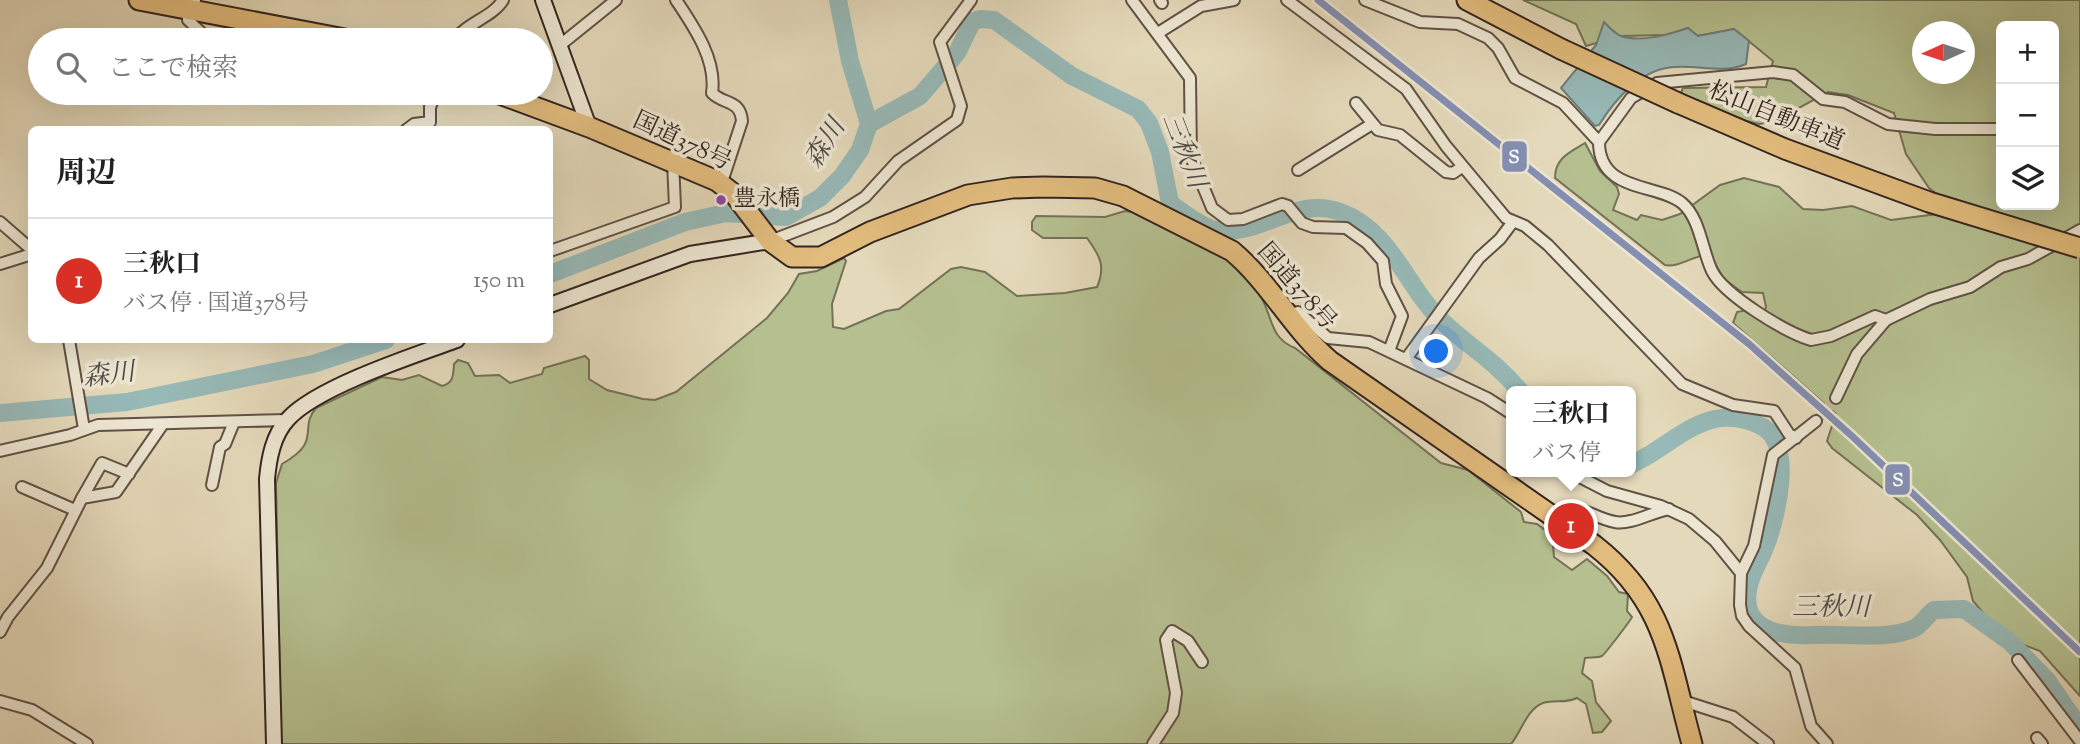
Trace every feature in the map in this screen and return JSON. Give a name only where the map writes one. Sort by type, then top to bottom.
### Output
[{"type":"highway","points":[[139,0],[192,4],[297,28]]},
{"type":"highway","name":"松山自動車道","points":[[1467,0],[1561,49],[1784,149],[1929,202],[2080,248]]},
{"type":"highway","name":"国道378号","points":[[529,105],[673,161],[728,190],[765,236],[792,257],[813,258],[941,204],[983,191],[1043,187],[1095,188],[1138,203],[1232,251],[1245,262],[1286,316],[1329,361],[1614,561],[1644,595],[1664,638],[1692,744]]},
{"type":"street","points":[[467,28],[479,22],[503,0]]},
{"type":"street","points":[[542,0],[552,28]]},
{"type":"street","points":[[559,46],[615,0]]},
{"type":"street","points":[[676,0],[708,57],[714,80],[712,93],[734,103],[741,112],[742,121],[728,190]]},
{"type":"street","points":[[553,304],[690,254],[833,217],[865,197],[898,161],[957,120],[961,106],[940,42],[971,0]]},
{"type":"street","points":[[1132,0],[1190,78],[1191,158],[1212,208],[1228,220],[1243,219],[1282,204],[1288,206],[1302,223],[1313,227],[1346,228],[1367,243],[1383,261],[1386,284],[1402,316],[1390,351]]},
{"type":"street","points":[[1158,33],[1190,6],[1234,0]]},
{"type":"street","points":[[1287,0],[1406,89],[1462,167],[1512,223],[1525,226],[1548,245],[1682,384],[1733,405],[1774,411],[1789,434],[1796,438]]},
{"type":"street","points":[[1366,0],[1420,22],[1458,24],[1488,38],[1498,48],[1515,78],[1563,103],[1599,142],[1603,162],[1626,182],[1680,201],[1691,212],[1719,281],[1756,310],[1811,340],[1831,336],[1875,316],[1886,320]]},
{"type":"street","points":[[192,4],[188,20],[196,28]]},
{"type":"street","points":[[553,30],[589,127]]},
{"type":"street","points":[[1599,142],[1631,98],[1657,83],[1773,72],[1793,75],[1824,99],[1845,102],[1888,124],[1935,129],[1996,129]]},
{"type":"street","points":[[1356,103],[1378,130],[1400,135],[1446,172],[1453,173],[1462,167]]},
{"type":"street","points":[[411,126],[430,122],[431,105]]},
{"type":"street","points":[[1298,170],[1372,124]]},
{"type":"street","points":[[553,250],[675,207],[673,161]]},
{"type":"street","points":[[0,222],[28,248]]},
{"type":"street","points":[[1406,359],[1479,258],[1512,223]]},
{"type":"street","points":[[1836,398],[1857,354],[1886,320],[1930,299],[1970,287],[2001,267],[2028,259],[2080,230]]},
{"type":"street","points":[[0,264],[28,254]]},
{"type":"street","points":[[1286,316],[1298,312],[1328,338],[1357,339],[1390,351],[1487,398],[1506,411]]},
{"type":"street","points":[[70,343],[84,429]]},
{"type":"street","points":[[274,744],[267,479],[272,448],[287,420],[305,405],[339,388],[450,343]]},
{"type":"street","points":[[0,451],[98,425],[287,420]]},
{"type":"street","points":[[1816,421],[1773,455],[1754,546],[1741,573],[1742,616],[1796,668],[1811,726],[1827,744]]},
{"type":"street","points":[[212,485],[220,447],[225,444],[234,422]]},
{"type":"street","points":[[82,498],[116,492],[163,424]]},
{"type":"street","points":[[0,632],[8,617],[47,568],[75,510],[102,463],[129,474]]},
{"type":"street","points":[[1580,477],[1607,491],[1669,509],[1703,530],[1741,573]]},
{"type":"street","points":[[22,487],[75,510]]},
{"type":"street","points":[[1552,515],[1562,509],[1575,508],[1604,519],[1624,522],[1669,509]]},
{"type":"street","points":[[1153,744],[1173,713],[1176,694],[1166,640],[1168,635],[1172,631],[1182,636],[1202,662]]},
{"type":"street","points":[[2018,660],[2080,741]]},
{"type":"street","points":[[1680,700],[1733,717],[1768,744]]},
{"type":"street","points":[[0,701],[32,710],[87,744]]},
{"type":"green space","points":[[1523,0],[2080,0],[2080,696],[2040,651],[2024,645],[1984,614],[1973,601],[1967,577],[1940,540],[1917,515],[1832,448],[1827,441],[1836,414],[1733,323],[1737,312],[1747,310],[1762,318],[1766,307],[1763,293],[1742,292],[1724,279],[1710,255],[1676,265],[1665,265],[1555,178],[1561,161],[1585,143],[1600,171],[1617,187],[1619,194],[1613,210],[1637,220],[1641,215],[1662,220],[1680,214],[1720,185],[1744,178],[1779,187],[1803,209],[1823,210],[1852,206],[1891,220],[1937,214],[1943,199],[1929,188],[1906,154],[1894,113],[1848,95],[1828,92],[1773,122],[1759,124],[1734,118],[1680,95],[1683,88],[1766,87],[1773,61],[1734,29],[1697,36],[1688,28],[1669,35],[1620,36],[1586,46],[1576,24]]},
{"type":"green space","points":[[1125,211],[1138,213],[1186,234],[1230,259],[1258,292],[1275,331],[1286,344],[1295,348],[1441,463],[1468,470],[1521,512],[1524,522],[1537,524],[1545,530],[1553,544],[1554,557],[1572,570],[1587,559],[1607,576],[1619,592],[1628,594],[1627,611],[1632,617],[1602,656],[1585,658],[1582,673],[1592,681],[1596,702],[1611,721],[1602,732],[1593,733],[1586,704],[1577,698],[1537,706],[1528,715],[1511,744],[281,744],[276,483],[282,464],[294,456],[306,442],[311,415],[316,408],[382,377],[402,380],[419,375],[442,386],[446,385],[451,381],[454,364],[458,360],[468,363],[475,376],[499,375],[510,383],[542,374],[544,368],[585,356],[589,360],[589,379],[607,390],[655,400],[676,392],[767,318],[788,293],[799,274],[817,271],[844,258],[846,261],[832,304],[833,327],[844,329],[886,311],[899,309],[951,269],[961,267],[985,272],[1017,296],[1065,293],[1097,287],[1101,273],[1100,261],[1087,238],[1043,238],[1032,230],[1032,222],[1036,216],[1105,217]]},
{"type":"water","points":[[1604,22],[1619,35],[1637,39],[1688,28],[1698,36],[1734,29],[1749,41],[1746,64],[1720,69],[1675,67],[1651,73],[1621,95],[1599,125],[1595,126],[1561,88],[1596,45]]},
{"type":"waterway","name":"森川","points":[[553,273],[685,222],[726,213],[786,217],[820,198],[842,176],[860,150],[869,124],[850,61],[838,0]]},
{"type":"waterway","name":"三秋川","points":[[869,124],[920,96],[957,53],[972,22],[980,19],[994,20],[1072,76],[1138,109],[1149,123],[1160,152],[1170,203],[1186,215],[1204,226],[1232,231],[1308,209],[1324,208],[1358,221],[1386,247],[1431,310],[1502,371],[1516,386]]},
{"type":"waterway","name":"森川","points":[[0,413],[127,402],[313,364],[377,343]]},
{"type":"waterway","name":"三秋川","points":[[1636,462],[1704,422],[1727,418],[1761,426],[1772,435],[1778,448],[1780,484],[1774,521],[1752,575],[1747,596],[1748,609],[1753,619],[1762,626],[1786,634],[1879,635],[1915,628],[1934,610],[1964,609],[2010,642],[2047,680],[2080,728]]},
{"type":"tunnel","points":[[1816,421],[1836,398]]},
{"type":"transit line","name":"S","points":[[1318,0],[1749,344],[1853,437],[2080,652]]},
{"type":"place","name":"豊永橋","points":[[721,200]]},
{"type":"place","name":"三秋口","points":[[1571,526]]}]
